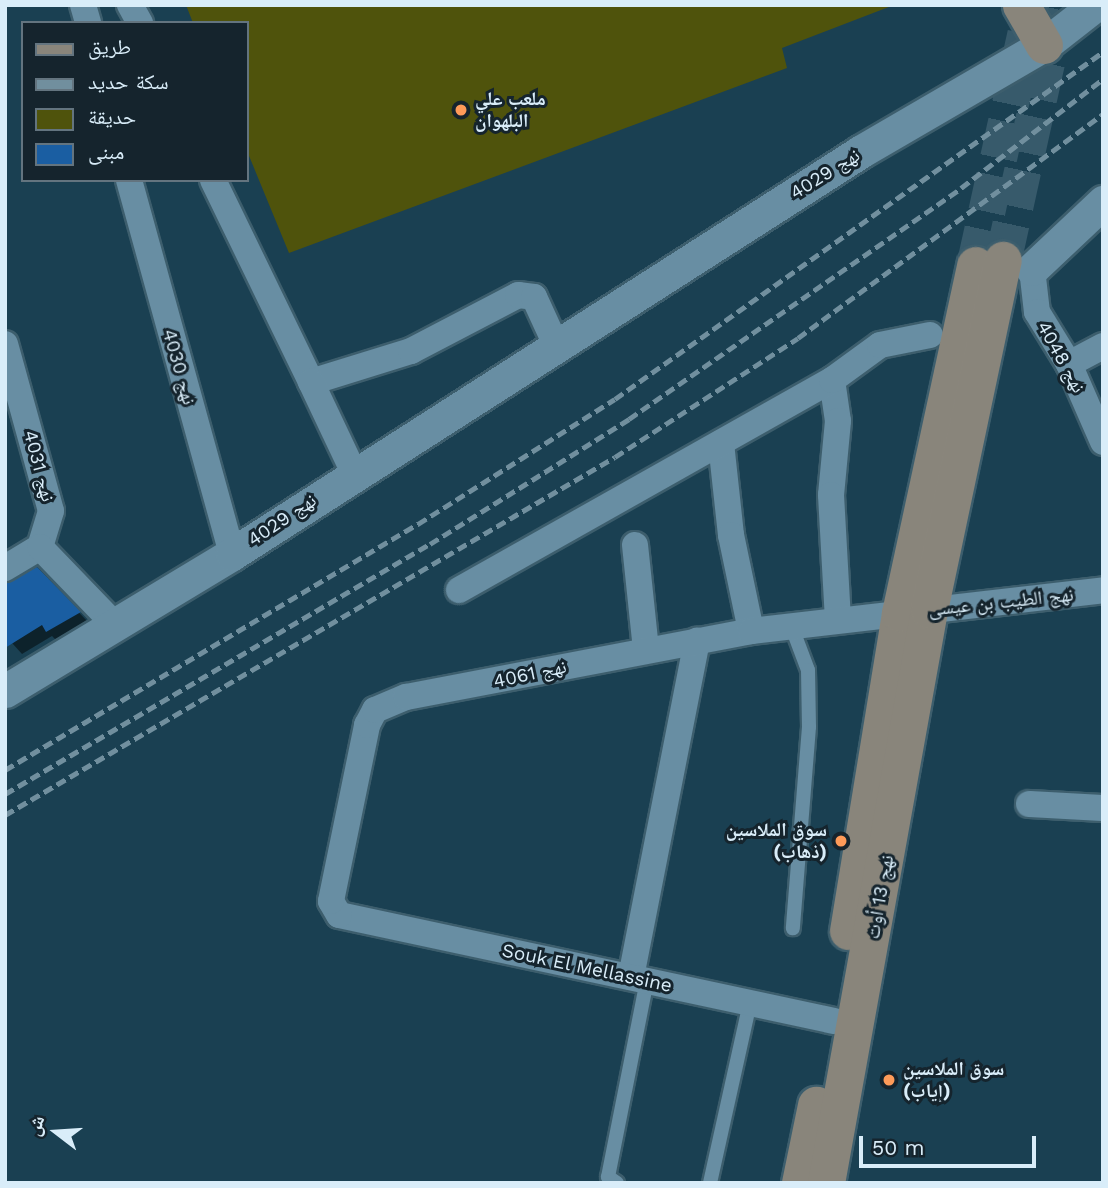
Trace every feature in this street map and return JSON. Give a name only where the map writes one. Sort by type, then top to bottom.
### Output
[{"type":"main road","points":[[1021,5],[1044,45]]},
{"type":"main road","points":[[914,612],[1003,265]]},
{"type":"main road","name":"نهج 13 أوت","points":[[800,1183],[914,612]]},
{"type":"main road","name":"نهج 13 أوت","points":[[826,1183],[914,612]]},
{"type":"street","points":[[130,5],[139,21]]},
{"type":"street","name":"نهج 4029","points":[[5,691],[232,554],[354,472],[860,152],[1044,45],[1095,5]]},
{"type":"street","name":"نهج 4030","points":[[131,182],[232,554]]},
{"type":"street","points":[[214,182],[354,472]]},
{"type":"street","points":[[1003,265],[1103,202]]},
{"type":"street","name":"نهج 4048","points":[[1003,265],[1037,312],[1069,364],[1103,442]]},
{"type":"street","points":[[311,382],[411,351],[518,295],[534,297],[556,345]]},
{"type":"street","points":[[459,590],[832,380],[880,345],[930,335]]},
{"type":"street","points":[[1069,364],[1103,346]]},
{"type":"street","name":"نهج 4031","points":[[7,358],[51,502],[40,547]]},
{"type":"street","points":[[832,380],[838,421],[831,495],[838,619]]},
{"type":"street","points":[[721,443],[732,535],[751,631]]},
{"type":"street","points":[[635,545],[646,649]]},
{"type":"street","points":[[5,568],[40,547],[114,625]]},
{"type":"street","name":"نهج الطيب بن عيسى","points":[[914,612],[1103,590]]},
{"type":"street","name":"نهج 4061","points":[[339,915],[331,901],[367,725],[374,710],[406,697],[646,649],[791,625],[914,612]]},
{"type":"street","points":[[639,978],[697,640]]},
{"type":"street","points":[[1029,804],[1103,808]]},
{"type":"street","name":"Souk El Mellassine","points":[[339,915],[834,1021]]},
{"type":"lane","points":[[791,625],[808,670],[809,727],[793,928]]},
{"type":"lane","points":[[617,1183],[608,1177],[639,978]]},
{"type":"lane","points":[[710,1183],[750,1003]]},
{"type":"green space","name":"ملعب علي البلهوان","points":[[186,5],[894,5],[782,48],[787,68],[289,253],[248,153],[248,21],[192,21]]},
{"type":"building","points":[[37,567],[81,612],[46,632],[42,625],[5,648],[5,584]]},
{"type":"tunnel","points":[[1003,260],[1059,5]]},
{"type":"tunnel","points":[[975,265],[1026,34]]},
{"type":"railway","points":[[5,770],[418,524],[615,399],[1103,52]]},
{"type":"railway","points":[[5,794],[430,544],[629,419],[961,188],[1103,79]]},
{"type":"railway","points":[[5,815],[615,457],[798,338],[1103,114]]},
{"type":"place","name":"ملعب علي البلهوان","points":[[461,110]]},
{"type":"place","name":"سوق الملاسين (ذهاب)","points":[[841,841]]},
{"type":"place","name":"سوق الملاسين (إياب)","points":[[889,1080]]}]
